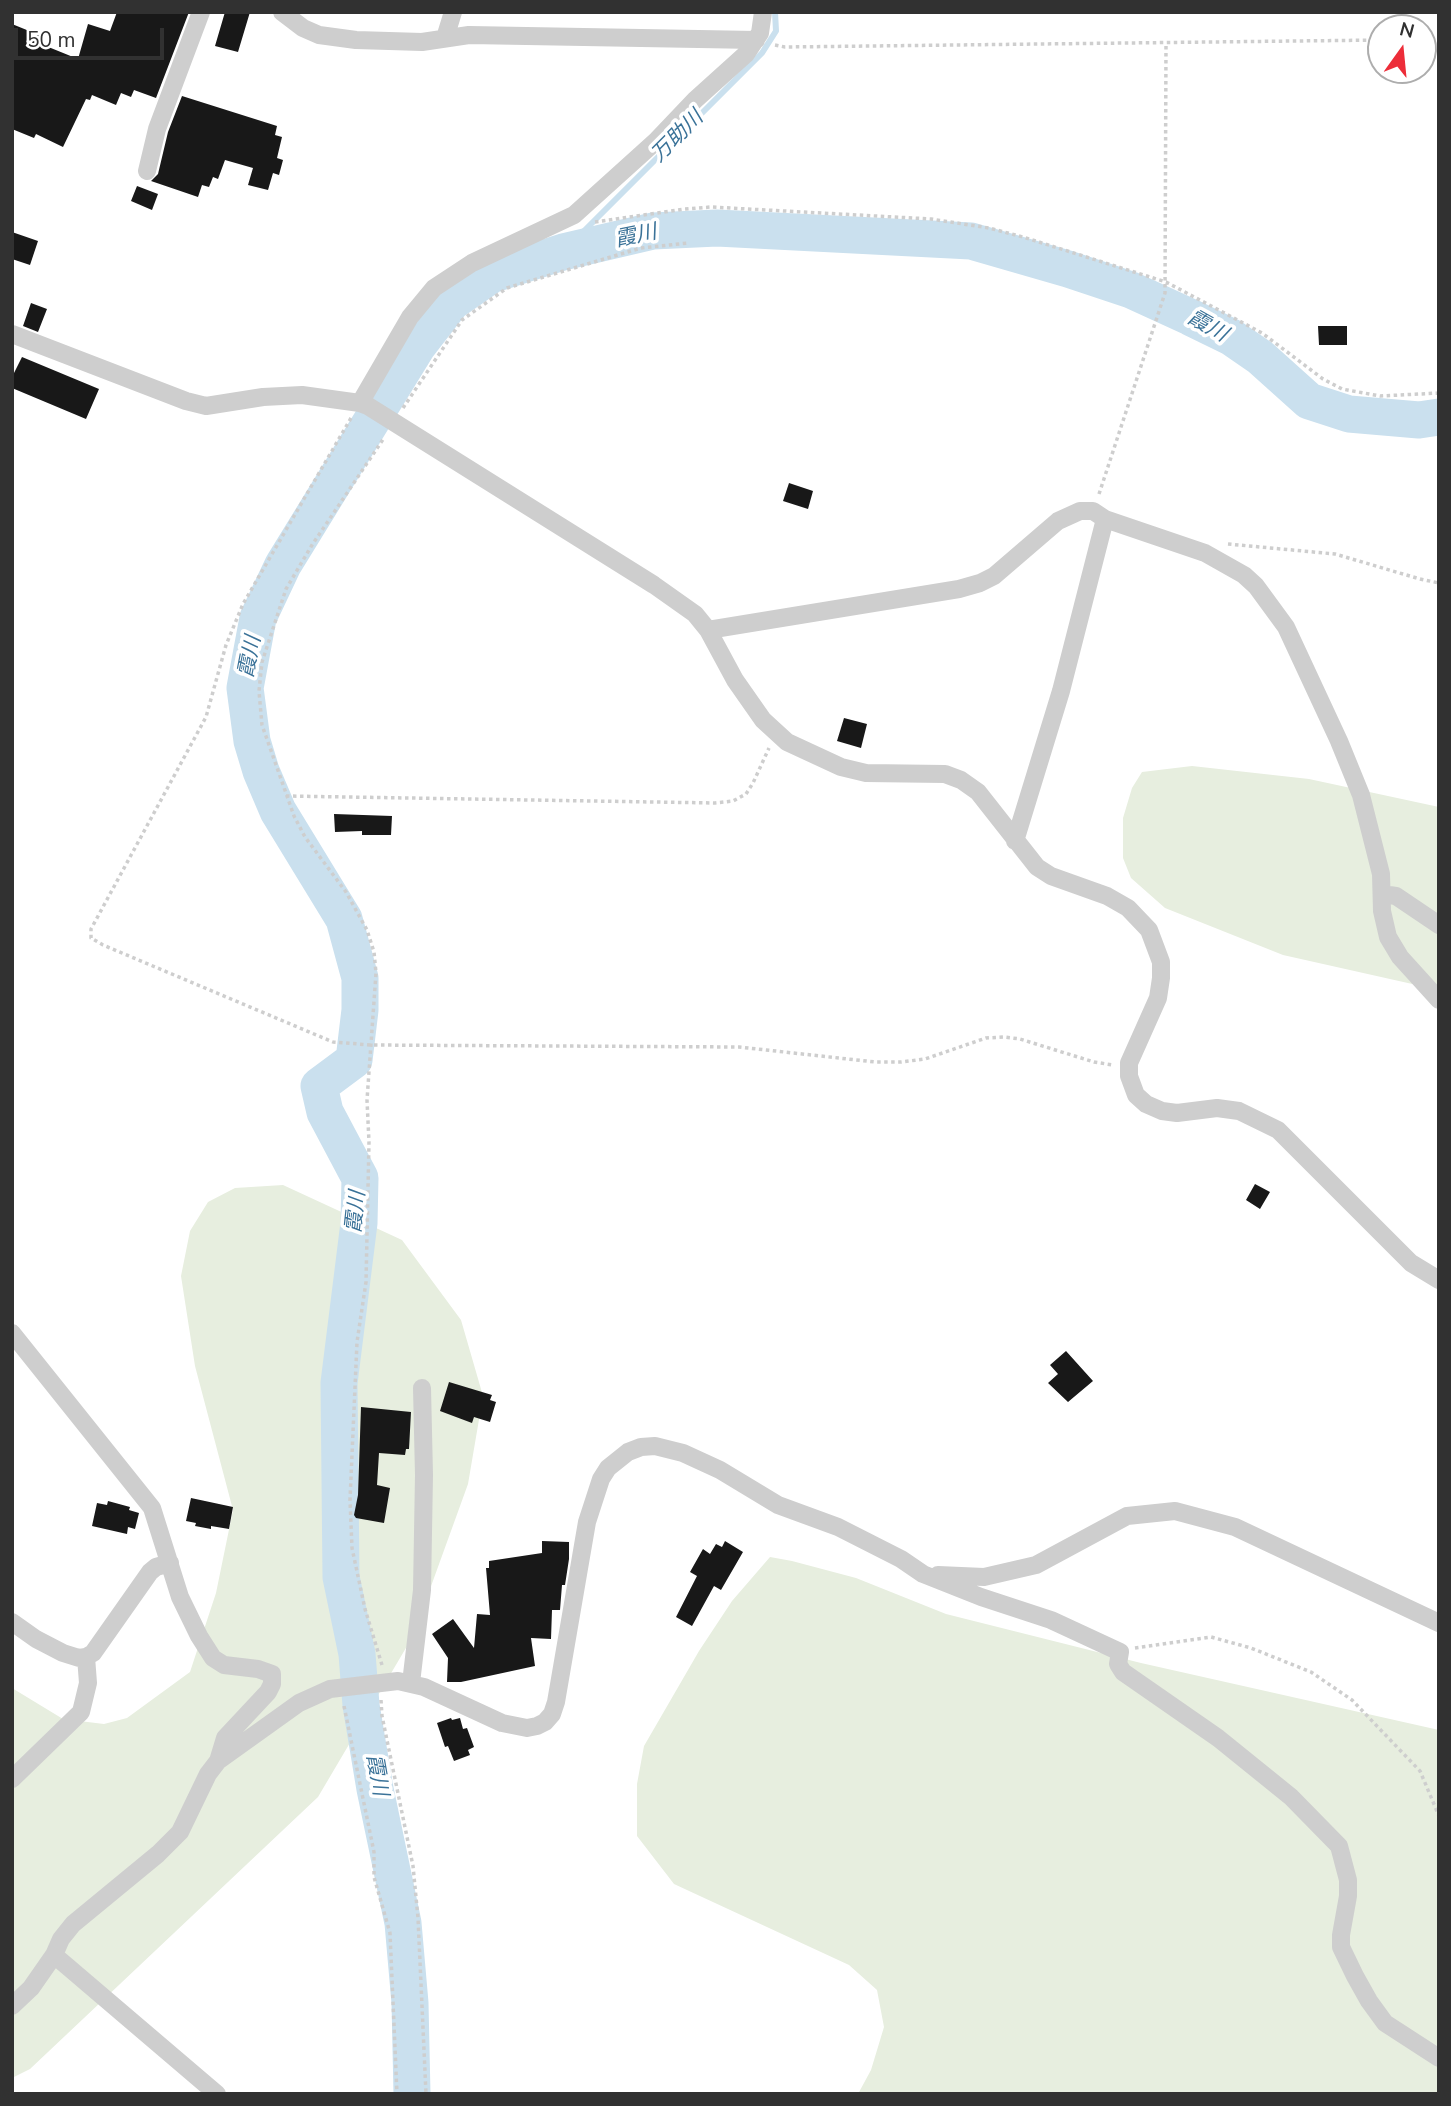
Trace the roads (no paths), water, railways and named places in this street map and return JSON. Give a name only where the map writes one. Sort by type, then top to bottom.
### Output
[{"type":"street","points":[[147,171],[157,130],[201,12]]},
{"type":"street","points":[[282,12],[303,28],[319,35],[356,40],[409,42],[469,36],[764,42]]},
{"type":"street","points":[[445,38],[453,12]]},
{"type":"street","points":[[763,12],[764,42]]},
{"type":"street","points":[[364,404],[410,317],[434,288],[472,263],[574,215],[656,141],[695,100],[739,60],[764,42]]},
{"type":"street","points":[[12,334],[206,406],[263,397],[302,395],[364,404],[654,585],[695,614],[708,630],[735,680],[763,720],[774,733],[787,742],[841,767],[866,773],[945,774],[961,780],[978,792],[1037,867],[1051,876],[1107,896],[1128,908],[1149,930],[1161,961],[1158,998],[1129,1063],[1129,1076],[1136,1095],[1146,1104],[1162,1111],[1177,1113],[1217,1108],[1239,1111],[1278,1130],[1411,1263],[1439,1280]]},
{"type":"street","points":[[708,630],[960,589],[980,583],[994,576],[1058,521],[1080,510],[1205,553],[1244,575],[1256,586],[1286,627],[1361,795],[1381,874],[1382,911],[1388,937],[1400,957],[1439,1000]]},
{"type":"street","points":[[1016,841],[1061,691],[1099,515]]},
{"type":"street","points":[[1382,894],[1396,896],[1439,925]]},
{"type":"street","points":[[12,1333],[152,1508],[180,1597],[213,1658],[224,1665],[258,1668],[272,1674],[272,1684],[268,1692],[225,1738],[218,1761]]},
{"type":"street","points":[[411,1683],[422,1590],[422,1388]]},
{"type":"street","points":[[12,2006],[31,1988],[73,1924],[158,1854],[180,1832],[208,1774],[218,1761],[299,1703],[330,1689],[344,1686],[378,1682],[411,1683],[502,1723],[527,1728],[545,1722],[552,1714],[555,1702],[587,1522],[601,1479],[617,1459],[641,1447],[667,1448],[708,1464],[778,1506],[838,1527],[901,1559],[923,1574],[1051,1620],[1120,1652],[1118,1664],[1124,1672],[1218,1738],[1291,1797],[1339,1846],[1348,1880],[1341,1947],[1368,2001],[1385,2023],[1439,2058]]},
{"type":"street","points":[[923,1574],[984,1577],[1036,1565],[1127,1516],[1175,1511],[1235,1527],[1439,1623]]},
{"type":"street","points":[[12,1622],[62,1653],[79,1658],[86,1657],[93,1653],[150,1573],[156,1567],[170,1563]]},
{"type":"street","points":[[12,1779],[81,1712],[88,1684],[86,1657]]},
{"type":"street","points":[[54,1955],[216,2094]]},
{"type":"waterway","name":"万助川","points":[[563,252],[762,53],[776,31],[775,12]]},
{"type":"waterway","name":"霞川","points":[[412,2094],[410,2003],[403,1923],[375,1789],[361,1705],[357,1654],[341,1577],[339,1383],[359,1223],[360,1178],[325,1112],[319,1086],[354,1060],[360,1010],[360,978],[344,919],[278,811],[261,771],[252,741],[245,688],[258,618],[283,565],[417,347],[452,302],[491,275],[563,252],[653,231],[717,228],[971,241],[1131,290],[1190,317],[1231,337],[1260,357],[1309,401],[1349,414],[1419,420],[1439,417]]}]
